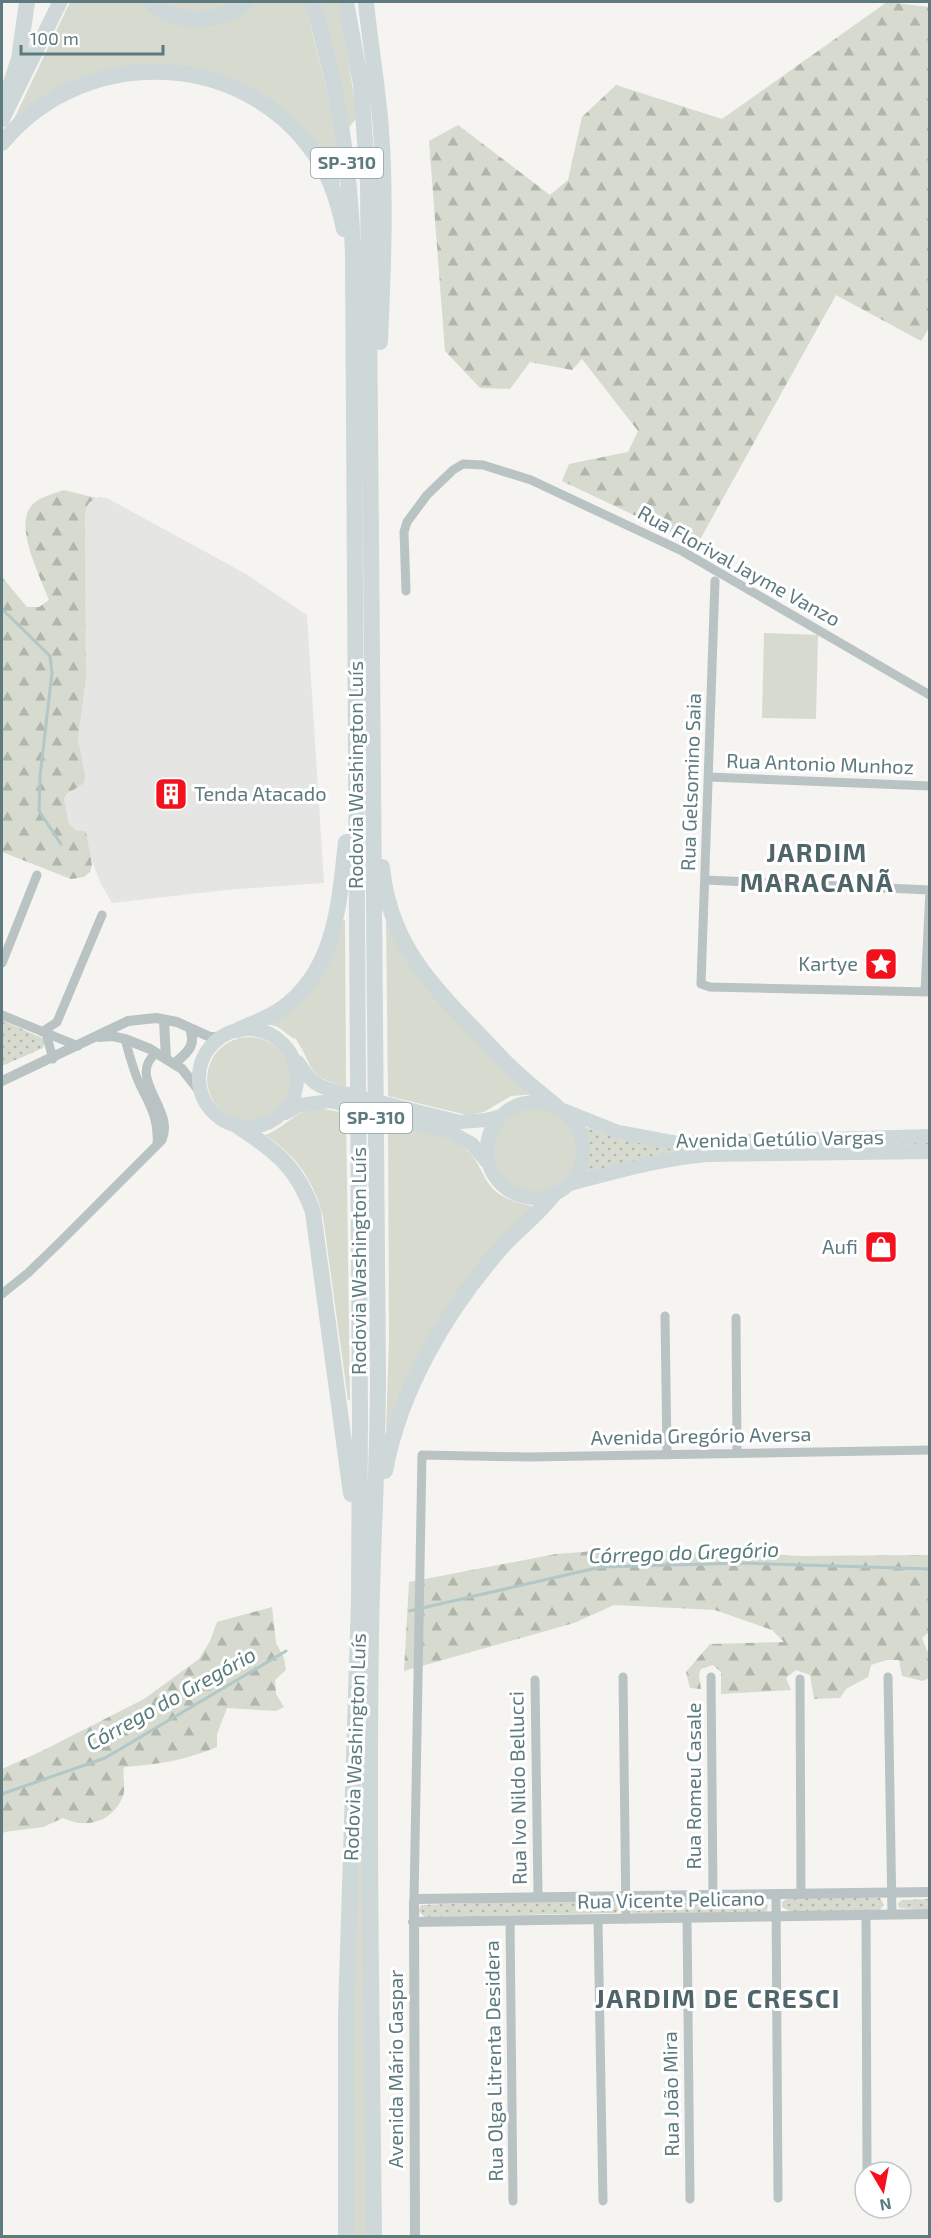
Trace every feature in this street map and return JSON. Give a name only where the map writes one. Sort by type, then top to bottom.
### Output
[{"type":"highway","points":[[2,109],[19,59],[27,2]]},
{"type":"highway","points":[[2,120],[60,2]]},
{"type":"highway","points":[[151,2],[172,14],[188,19],[204,20],[236,10],[247,2]]},
{"type":"highway","name":"Rodovia Washington Luís","points":[[312,2],[330,66],[345,143],[352,219],[360,1416],[359,1599],[346,2013],[346,2236]]},
{"type":"highway","name":"Rodovia Washington Luís","points":[[345,2],[361,85],[366,144],[372,520],[378,1376],[378,1449],[373,1534],[371,1804],[374,2236]]},
{"type":"highway","points":[[366,2],[377,88],[383,162],[383,274],[372,520]]},
{"type":"highway","points":[[2,143],[29,117],[60,96],[95,80],[114,75],[166,71],[213,79],[243,91],[286,121],[311,149],[329,180],[336,196],[344,227],[353,328]]},
{"type":"highway","points":[[373,755],[384,879],[406,948],[444,999],[518,1074],[560,1109]]},
{"type":"highway","points":[[230,1033],[278,1011],[293,1000],[307,986],[326,955],[337,917],[355,766]]},
{"type":"highway","points":[[239,1126],[268,1145],[292,1168],[308,1196],[313,1212],[350,1486],[359,1599]]},
{"type":"highway","points":[[373,1534],[388,1454],[402,1412],[426,1357],[452,1313],[482,1272],[521,1227],[553,1196]]},
{"type":"main road","points":[[329,1095],[300,1105],[261,1125],[239,1126],[215,1115],[207,1105],[201,1093],[199,1077],[202,1061],[210,1047],[230,1033],[251,1029],[274,1036],[284,1044],[309,1080],[329,1095],[409,1114],[460,1122],[501,1116]]},
{"type":"main road","points":[[281,1115],[292,1102],[297,1086],[297,1070],[291,1054]]},
{"type":"main road","points":[[528,1102],[543,1102],[560,1109],[575,1122],[582,1137],[584,1154],[580,1170],[570,1184],[553,1196],[537,1199],[520,1197],[505,1189],[494,1177],[488,1162],[486,1145],[491,1129],[501,1116],[513,1107],[528,1102]]},
{"type":"main road","name":"Avenida Getúlio Vargas","points":[[560,1109],[618,1132],[677,1143],[930,1136]]},
{"type":"main road","points":[[409,1114],[460,1136],[472,1144],[488,1162]]},
{"type":"main road","name":"Avenida Getúlio Vargas","points":[[570,1184],[633,1167],[677,1158],[707,1155],[930,1152]]},
{"type":"street","name":"Rua Florival Jayme Vanzo","points":[[406,591],[404,532],[407,522],[428,495],[453,470],[463,464],[483,465],[531,480],[682,551],[930,695]]},
{"type":"street","name":"Rua Gelsomino Saia","points":[[715,581],[701,984],[710,987],[927,992]]},
{"type":"street","name":"Rua Antonio Munhoz","points":[[709,777],[930,786]]},
{"type":"street","points":[[2,963],[37,874]]},
{"type":"street","points":[[705,880],[930,890],[927,992]]},
{"type":"street","points":[[44,1033],[57,1022],[102,915]]},
{"type":"street","points":[[2,1015],[78,1046]]},
{"type":"street","points":[[2,1082],[128,1021],[156,1018],[177,1022],[210,1037],[230,1033]]},
{"type":"street","points":[[125,1038],[140,1019]]},
{"type":"street","points":[[164,1020],[170,1062]]},
{"type":"street","points":[[170,1062],[189,1051],[193,1041],[190,1028]]},
{"type":"street","points":[[44,1033],[53,1059]]},
{"type":"street","points":[[96,1038],[112,1036],[135,1041],[182,1069],[201,1093]]},
{"type":"street","points":[[125,1038],[129,1057],[156,1119],[157,1144]]},
{"type":"street","points":[[2,1294],[51,1251],[164,1136],[164,1121],[145,1071],[148,1060],[156,1053]]},
{"type":"street","points":[[665,1316],[667,1455]]},
{"type":"street","points":[[736,1318],[737,1453]]},
{"type":"street","name":"Avenida Gregório Aversa","points":[[414,1901],[422,1455],[472,1458],[930,1450]]},
{"type":"street","points":[[623,1677],[626,1919]]},
{"type":"street","name":"Rua Romeu Casale","points":[[711,1677],[713,1894]]},
{"type":"street","points":[[888,1677],[892,1914]]},
{"type":"street","points":[[800,1678],[801,1894]]},
{"type":"street","name":"Rua Ivo Nildo Bellucci","points":[[534,1680],[538,1896]]},
{"type":"street","name":"Rua Vicente Pelicano","points":[[414,1901],[418,1899],[538,1896],[930,1892]]},
{"type":"street","points":[[776,1894],[778,2198]]},
{"type":"street","name":"Avenida Mário Gaspar","points":[[414,1901],[415,2236]]},
{"type":"street","points":[[866,1914],[867,2160]]},
{"type":"street","name":"Rua Vicente Pelicano","points":[[413,1922],[930,1914]]},
{"type":"street","name":"Rua João Mira","points":[[687,1918],[690,2199]]},
{"type":"street","points":[[598,1920],[603,2201]]},
{"type":"street","name":"Rua Olga Litrenta Desidera","points":[[510,1922],[513,2201]]},
{"type":"shaded area","name":"Tenda Atacado","points":[[99,497],[107,498],[246,574],[307,615],[324,883],[226,890],[112,903],[101,884],[90,856],[86,831],[77,831],[69,824],[64,799],[84,782],[78,739],[86,679],[85,513],[91,501]]},
{"type":"green space","points":[[70,2],[144,2],[171,19],[253,2],[304,2],[331,114],[340,183],[337,183],[270,102],[138,67],[12,123]]},
{"type":"green space","points":[[161,2],[237,2],[207,12],[191,12]]},
{"type":"green space","points":[[318,2],[340,2],[357,118],[348,128]]},
{"type":"green space","points":[[887,2],[929,7],[929,328],[921,341],[836,295],[697,545],[562,481],[569,464],[628,452],[638,431],[582,359],[572,370],[530,362],[510,389],[480,388],[445,351],[429,141],[458,125],[550,195],[568,180],[582,117],[616,85],[722,119]]},
{"type":"green space","points":[[64,490],[96,498],[89,503],[85,513],[86,679],[78,739],[85,776],[84,783],[67,794],[64,799],[69,824],[77,831],[86,831],[92,865],[90,872],[84,877],[71,879],[2,852],[2,577],[27,607],[39,607],[49,600],[30,550],[26,523],[28,512],[34,503]]},
{"type":"green space","points":[[764,633],[818,635],[816,719],[762,718]]},
{"type":"green space","points":[[386,912],[398,940],[536,1094],[511,1096],[484,1112],[467,1115],[388,1096]]},
{"type":"green space","points":[[345,920],[346,1086],[333,1083],[317,1075],[295,1038],[278,1027],[264,1023],[278,1015],[342,921]]},
{"type":"green space","points":[[2,1020],[44,1039],[43,1048],[2,1066]]},
{"type":"green space","points":[[249,1037],[265,1040],[279,1049],[288,1063],[291,1079],[288,1095],[279,1109],[265,1118],[249,1121],[233,1118],[219,1109],[210,1095],[207,1079],[210,1063],[219,1049],[233,1040]]},
{"type":"green space","points":[[535,1107],[559,1114],[571,1126],[578,1150],[571,1174],[559,1186],[535,1193],[511,1186],[499,1174],[492,1150],[499,1126],[511,1114]]},
{"type":"green space","points":[[318,1108],[346,1113],[350,1400],[348,1400],[323,1217],[319,1204],[309,1181],[295,1160],[265,1135],[302,1112]]},
{"type":"green space","points":[[388,1122],[439,1135],[458,1144],[472,1155],[494,1190],[513,1201],[537,1207],[495,1248],[386,1432],[389,1339]]},
{"type":"green space","points":[[582,1126],[622,1140],[674,1147],[929,1140],[929,1147],[687,1154],[584,1177],[588,1164],[588,1152]]},
{"type":"green space","points":[[620,1549],[802,1556],[929,1555],[929,1632],[922,1638],[929,1655],[929,1678],[923,1681],[902,1676],[899,1660],[887,1660],[871,1665],[868,1677],[846,1689],[840,1698],[814,1699],[810,1675],[796,1670],[786,1678],[791,1690],[721,1694],[721,1672],[713,1665],[701,1669],[699,1674],[701,1689],[690,1688],[686,1672],[710,1644],[784,1642],[772,1630],[715,1610],[614,1605],[574,1623],[404,1671],[409,1582],[556,1554]]},
{"type":"green space","points":[[272,1607],[276,1643],[284,1658],[286,1670],[275,1680],[276,1694],[284,1707],[276,1711],[227,1708],[217,1734],[217,1747],[171,1761],[124,1767],[123,1796],[118,1805],[105,1818],[81,1823],[63,1818],[43,1827],[4,1832],[2,1837],[2,1769],[144,1699],[199,1659],[210,1641],[217,1622]]},
{"type":"green space","points":[[366,1836],[369,2236],[352,2236],[350,2068],[357,1837]]},
{"type":"green space","points":[[618,1898],[622,1905],[616,1913],[425,1917],[418,1911],[421,1905]]},
{"type":"green space","points":[[788,1898],[880,1898],[884,1905],[879,1911],[789,1911],[782,1907],[782,1902]]},
{"type":"green space","points":[[632,1899],[764,1900],[768,1906],[767,1911],[762,1913],[634,1914],[629,1911],[628,1902]]},
{"type":"green space","points":[[929,1899],[929,1910],[899,1908],[898,1903],[902,1900]]},
{"type":"waterway","points":[[2,609],[50,656],[52,673],[40,776],[39,811],[61,844]]},
{"type":"waterway","name":"Córrego do Gregório","points":[[409,1611],[601,1567],[742,1563],[930,1569]]},
{"type":"waterway","name":"Córrego do Gregório","points":[[2,1794],[105,1758],[286,1651]]},
{"type":"place","name":"Tenda Atacado","points":[[171,794]]},
{"type":"place","name":"Kartye","points":[[881,964]]},
{"type":"place","name":"Aufi","points":[[881,1247]]},
{"type":"district","name":"JARDIM MARACANÃ","points":[[817,868]]},
{"type":"district","name":"JARDIM DE CRESCI","points":[[718,1999]]}]
